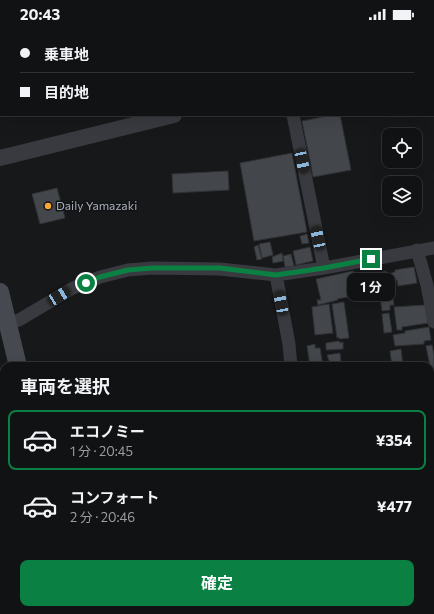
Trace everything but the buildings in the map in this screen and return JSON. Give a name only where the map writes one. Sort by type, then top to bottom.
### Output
[{"type":"main road","points":[[0,292],[6,329],[17,362]]},
{"type":"street","points":[[0,158],[170,116]]},
{"type":"street","points":[[293,116],[324,268]]},
{"type":"street","points":[[6,329],[73,288],[100,277],[128,270],[152,268],[220,268],[276,275],[434,248]]},
{"type":"street","points":[[417,250],[427,285],[434,321]]},
{"type":"street","points":[[276,275],[289,344],[291,362]]},
{"type":"street","points":[[434,579],[434,592]]},
{"type":"place","name":"Daily Yamazaki","points":[[48,206]]},
{"type":"route","points":[[86,283],[100,277],[128,270],[152,268],[220,268],[276,275],[371,259]]}]
